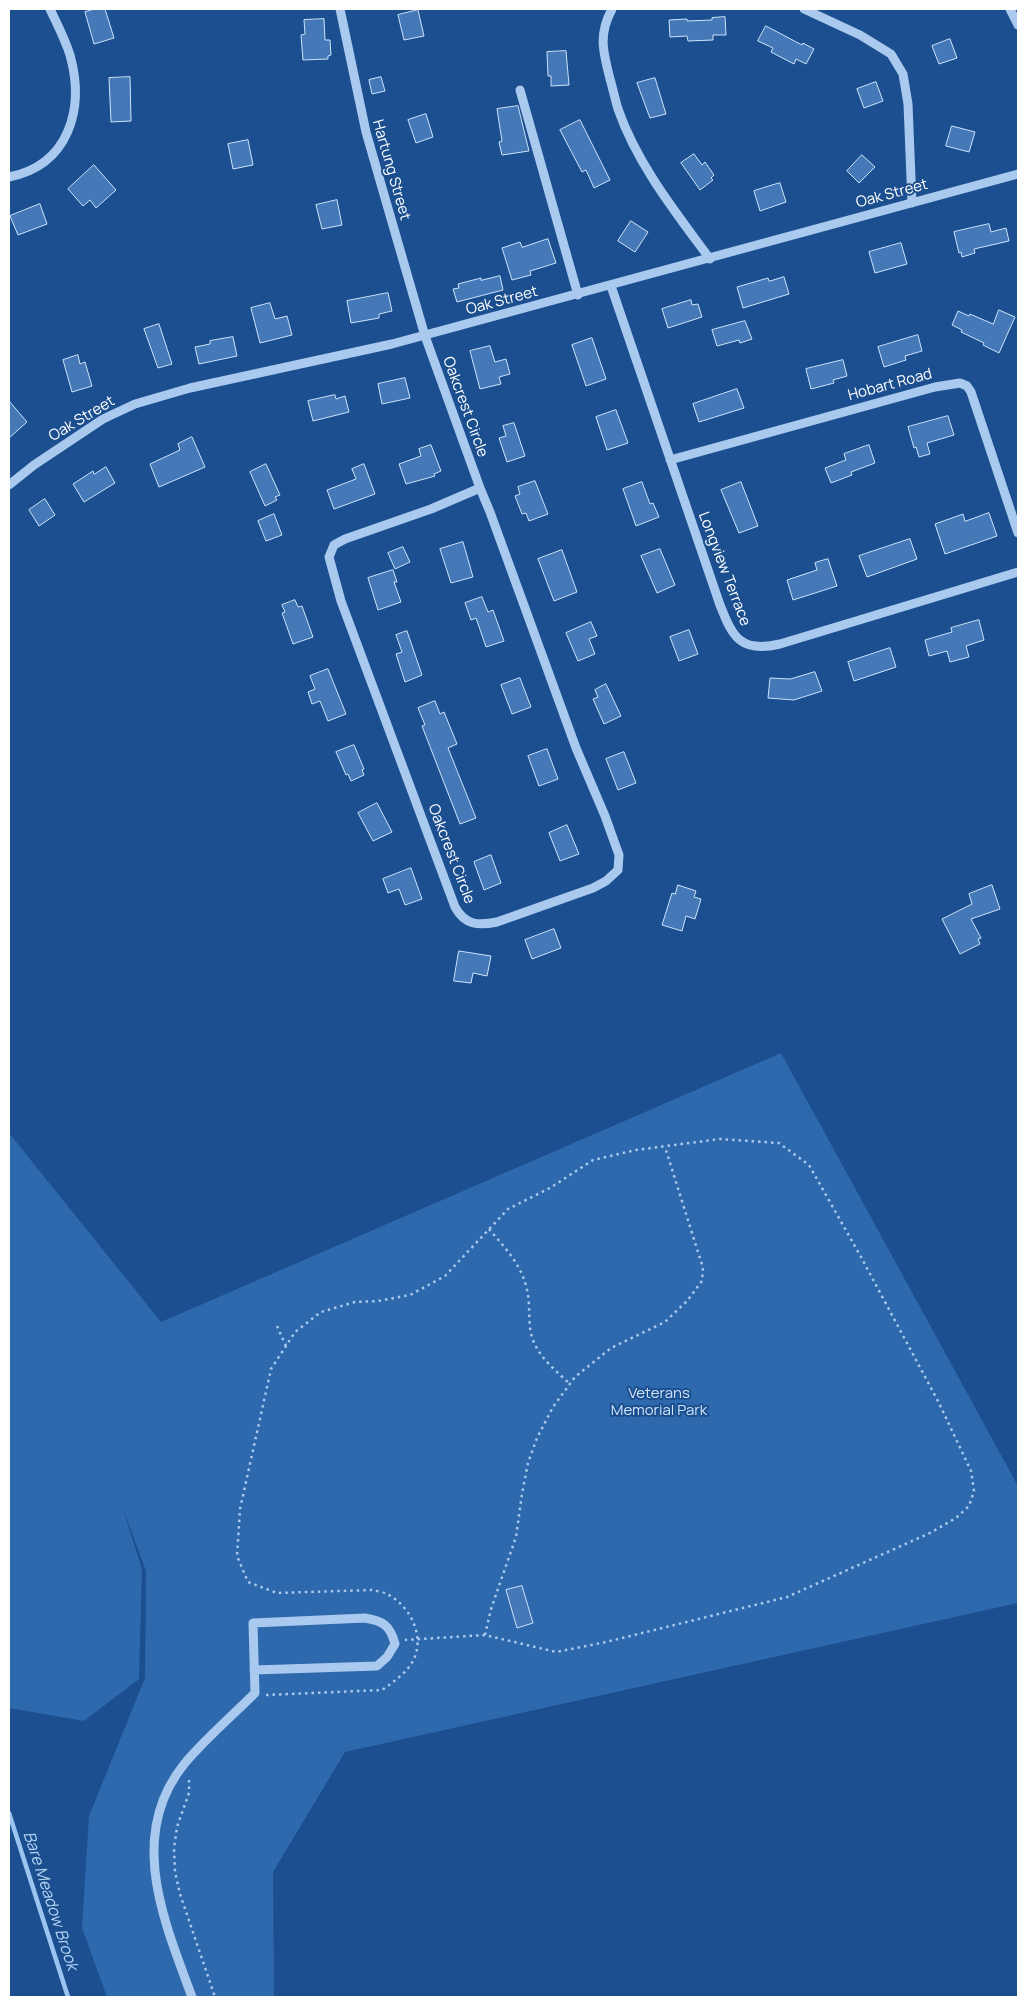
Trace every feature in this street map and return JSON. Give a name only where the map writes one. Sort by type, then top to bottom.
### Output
[{"type":"street","points":[[9,176],[19,174],[39,164],[53,154],[65,141],[71,125],[76,101],[70,56],[50,9]]},
{"type":"street","name":"Hartung Street","points":[[340,9],[366,132],[425,336]]},
{"type":"street","points":[[612,9],[603,35],[603,52],[618,109],[640,155],[670,203],[710,259]]},
{"type":"street","points":[[804,9],[860,35],[891,54],[903,74],[908,104],[912,203]]},
{"type":"street","points":[[1010,9],[1018,25]]},
{"type":"street","points":[[520,90],[578,295]]},
{"type":"street","name":"Oak Street","points":[[9,485],[34,465],[103,419],[135,404],[190,388],[425,336],[1018,174]]},
{"type":"street","name":"Longview Terrace","points":[[611,286],[727,624],[735,636],[748,645],[763,648],[1018,572]]},
{"type":"street","name":"Oakcrest Circle","points":[[425,336],[576,748],[605,816],[619,855],[618,870],[606,881],[593,888],[497,922],[482,925],[469,922],[460,916],[455,907],[341,601],[329,557],[334,545],[345,539],[431,509],[480,488]]},
{"type":"street","name":"Hobart Road","points":[[670,460],[950,383],[960,383],[967,386],[971,392],[979,412],[1018,533]]},
{"type":"street","points":[[192,1997],[179,1964],[155,1881],[153,1839],[164,1799],[185,1764],[255,1693],[254,1670],[253,1623],[365,1618],[380,1621],[392,1632],[395,1644],[388,1657],[377,1666],[254,1670]]},
{"type":"path","points":[[265,1696],[382,1690],[410,1666],[418,1649],[415,1626],[410,1617],[401,1605],[387,1594],[372,1590],[277,1593],[248,1582],[237,1556],[240,1509],[271,1369],[295,1332],[321,1312],[355,1302],[378,1301],[410,1295],[445,1276],[508,1209],[550,1188],[593,1160],[636,1150],[720,1139],[779,1143],[809,1165],[861,1257],[943,1411],[971,1471],[974,1491],[970,1506],[956,1518],[930,1532],[786,1597],[606,1642],[556,1652],[485,1635],[418,1640]]},
{"type":"path","points":[[485,1635],[491,1609],[516,1537],[528,1463],[537,1438],[553,1407],[575,1377],[611,1348],[665,1322],[687,1301],[702,1281],[703,1268],[665,1146]]},
{"type":"path","points":[[489,1229],[516,1261],[527,1290],[532,1339],[554,1368],[570,1384]]},
{"type":"path","points":[[277,1326],[286,1346]]},
{"type":"path","points":[[188,1778],[189,1792],[177,1827],[174,1848],[175,1872],[180,1894],[215,1997]]},
{"type":"green space","name":"Veterans Memorial Park","points":[[781,1053],[1018,1486],[1018,1603],[345,1752],[273,1872],[274,1997],[107,1997],[82,1928],[89,1816],[145,1678],[146,1571],[122,1506],[142,1569],[139,1679],[84,1721],[9,1708],[9,1133],[161,1322]]},
{"type":"building","points":[[105,9],[114,38],[94,44],[85,12]]},
{"type":"building","points":[[418,10],[424,36],[404,40],[398,15]]},
{"type":"building","points":[[725,17],[726,35],[713,35],[713,40],[688,41],[687,36],[670,37],[669,20],[712,20],[712,18]]},
{"type":"building","points":[[324,19],[325,40],[330,40],[331,55],[328,56],[328,59],[303,60],[301,35],[305,34],[304,20]]},
{"type":"building","points":[[766,26],[802,45],[803,43],[814,49],[806,64],[796,59],[794,64],[771,52],[773,48],[758,41]]},
{"type":"building","points":[[950,39],[957,58],[939,64],[932,46]]},
{"type":"building","points":[[566,51],[569,85],[551,86],[551,76],[548,76],[547,52]]},
{"type":"building","points":[[130,77],[131,121],[111,122],[109,78]]},
{"type":"building","points":[[381,77],[385,91],[372,94],[369,80]]},
{"type":"building","points":[[655,78],[666,114],[650,118],[637,83]]},
{"type":"building","points":[[876,82],[883,101],[864,108],[857,89]]},
{"type":"building","points":[[518,106],[529,151],[502,155],[499,142],[502,141],[497,109]]},
{"type":"building","points":[[426,114],[433,137],[416,143],[408,120]]},
{"type":"building","points":[[580,120],[610,180],[594,188],[586,170],[582,172],[560,130]]},
{"type":"building","points":[[952,126],[975,132],[969,152],[946,146]]},
{"type":"building","points":[[248,140],[253,165],[233,169],[228,144]]},
{"type":"building","points":[[694,154],[702,165],[705,162],[714,175],[711,178],[713,180],[700,190],[681,163]]},
{"type":"building","points":[[862,155],[875,167],[859,183],[847,171]]},
{"type":"building","points":[[94,165],[116,190],[96,208],[90,200],[83,206],[68,189]]},
{"type":"building","points":[[780,183],[786,202],[760,211],[754,191]]},
{"type":"building","points":[[337,200],[342,225],[322,229],[316,205]]},
{"type":"building","points":[[40,204],[47,224],[18,235],[10,216]]},
{"type":"building","points":[[631,221],[648,232],[635,252],[618,241]]},
{"type":"building","points":[[989,224],[991,232],[1006,228],[1009,241],[974,249],[975,253],[962,257],[961,252],[959,253],[954,232]]},
{"type":"building","points":[[548,239],[556,263],[530,271],[531,275],[512,280],[502,248],[520,242],[522,247]]},
{"type":"building","points":[[901,243],[907,264],[875,273],[869,252]]},
{"type":"building","points":[[500,276],[503,290],[457,302],[453,289],[459,288],[458,284],[481,278],[481,280]]},
{"type":"building","points":[[784,277],[789,294],[743,308],[737,287],[768,278],[769,281]]},
{"type":"building","points":[[388,293],[392,311],[379,314],[379,318],[351,323],[347,301]]},
{"type":"building","points":[[691,300],[692,305],[698,304],[702,317],[668,328],[662,309]]},
{"type":"building","points":[[270,303],[275,319],[287,316],[292,335],[260,343],[251,308]]},
{"type":"building","points":[[999,310],[1015,317],[999,353],[952,325],[958,311],[993,324]]},
{"type":"building","points":[[745,321],[752,339],[740,343],[739,340],[717,346],[712,330]]},
{"type":"building","points":[[159,324],[172,364],[158,368],[144,329]]},
{"type":"building","points":[[918,335],[922,351],[905,356],[906,360],[884,367],[878,347]]},
{"type":"building","points":[[233,337],[237,356],[199,364],[195,347],[210,344],[210,341]]},
{"type":"building","points":[[592,338],[606,379],[586,386],[572,345]]},
{"type":"building","points":[[490,346],[495,362],[506,359],[510,374],[499,377],[501,384],[480,389],[470,351]]},
{"type":"building","points":[[78,355],[80,364],[85,362],[92,386],[72,392],[63,360]]},
{"type":"building","points":[[843,360],[847,376],[833,380],[834,383],[811,389],[806,369]]},
{"type":"building","points":[[405,378],[410,398],[382,404],[378,384]]},
{"type":"building","points":[[737,389],[744,408],[699,422],[693,404]]},
{"type":"building","points":[[335,395],[336,399],[345,396],[349,412],[313,421],[308,401]]},
{"type":"building","points":[[9,401],[27,422],[9,438]]},
{"type":"building","points":[[616,410],[628,443],[607,450],[596,417]]},
{"type":"building","points":[[948,416],[954,435],[927,443],[930,454],[919,457],[916,447],[914,448],[908,427]]},
{"type":"building","points":[[514,423],[525,456],[507,462],[499,438],[506,436],[503,426]]},
{"type":"building","points":[[192,437],[205,467],[159,487],[150,464],[180,450],[178,444]]},
{"type":"building","points":[[431,445],[441,471],[434,474],[435,476],[406,484],[399,464],[421,456],[419,449]]},
{"type":"building","points":[[869,445],[875,463],[851,472],[852,475],[831,483],[825,468],[846,460],[844,454]]},
{"type":"building","points":[[266,464],[280,495],[275,497],[277,500],[265,506],[250,472]]},
{"type":"building","points":[[364,464],[375,494],[334,509],[327,490],[356,479],[352,469]]},
{"type":"building","points":[[106,467],[115,483],[84,502],[73,484],[93,471],[94,474]]},
{"type":"building","points":[[535,481],[548,514],[529,521],[526,513],[522,514],[515,496],[520,494],[518,487]]},
{"type":"building","points":[[642,482],[650,504],[653,503],[659,517],[636,526],[623,489]]},
{"type":"building","points":[[741,482],[758,526],[739,533],[721,490]]},
{"type":"building","points":[[45,499],[55,515],[39,526],[29,510]]},
{"type":"building","points":[[989,513],[997,536],[945,554],[935,524],[963,514],[965,521]]},
{"type":"building","points":[[274,514],[282,535],[266,541],[258,521]]},
{"type":"building","points":[[910,539],[917,559],[867,577],[859,556]]},
{"type":"building","points":[[463,542],[473,577],[451,583],[440,549]]},
{"type":"building","points":[[403,547],[410,562],[395,569],[388,553]]},
{"type":"building","points":[[660,549],[675,585],[657,593],[641,556]]},
{"type":"building","points":[[562,550],[577,592],[554,601],[538,559]]},
{"type":"building","points":[[828,559],[837,586],[793,600],[787,580],[817,570],[815,563]]},
{"type":"building","points":[[393,570],[397,582],[394,582],[401,602],[378,610],[368,578]]},
{"type":"building","points":[[482,597],[488,612],[493,610],[504,641],[486,647],[476,618],[471,620],[465,603]]},
{"type":"building","points":[[295,600],[298,607],[302,606],[313,637],[293,644],[282,613],[285,612],[282,605]]},
{"type":"building","points":[[979,620],[984,640],[966,646],[969,657],[950,662],[947,651],[929,656],[925,640],[952,632],[951,628]]},
{"type":"building","points":[[591,622],[597,636],[589,639],[595,654],[578,661],[566,633]]},
{"type":"building","points":[[689,630],[698,654],[679,661],[670,637]]},
{"type":"building","points":[[407,631],[422,675],[405,682],[396,654],[402,652],[396,635]]},
{"type":"building","points":[[890,648],[896,667],[854,681],[848,662]]},
{"type":"building","points":[[328,669],[346,714],[328,721],[320,701],[312,704],[308,692],[315,689],[310,676]]},
{"type":"building","points":[[815,672],[822,691],[794,700],[768,698],[770,678],[790,679]]},
{"type":"building","points":[[520,678],[531,707],[512,714],[501,685]]},
{"type":"building","points":[[606,684],[621,716],[604,724],[593,699],[598,697],[595,690]]},
{"type":"building","points":[[435,701],[440,714],[444,712],[457,744],[448,748],[476,818],[460,824],[422,726],[425,725],[418,708]]},
{"type":"building","points":[[354,745],[364,769],[362,770],[364,775],[351,781],[348,774],[346,775],[336,752]]},
{"type":"building","points":[[547,749],[558,779],[539,786],[528,756]]},
{"type":"building","points":[[624,752],[636,783],[618,790],[606,759]]},
{"type":"building","points":[[377,803],[392,832],[373,841],[358,813]]},
{"type":"building","points":[[567,825],[579,854],[560,861],[549,833]]},
{"type":"building","points":[[491,855],[501,883],[484,890],[474,862]]},
{"type":"building","points":[[411,868],[422,899],[405,905],[399,889],[388,893],[383,879]]},
{"type":"building","points":[[678,885],[696,891],[694,897],[701,899],[695,919],[686,916],[682,931],[662,925],[672,893],[675,894]]},
{"type":"building","points":[[992,885],[1000,909],[971,919],[981,938],[978,939],[980,944],[960,954],[942,919],[972,904],[969,894]]},
{"type":"building","points":[[554,929],[561,948],[532,959],[525,940]]},
{"type":"building","points":[[459,951],[491,956],[487,976],[473,973],[471,983],[454,981]]},
{"type":"building","points":[[522,1586],[533,1623],[517,1628],[506,1590]]},
{"type":"waterway","name":"Bare Meadow Brook","points":[[9,1813],[68,1997]]}]
